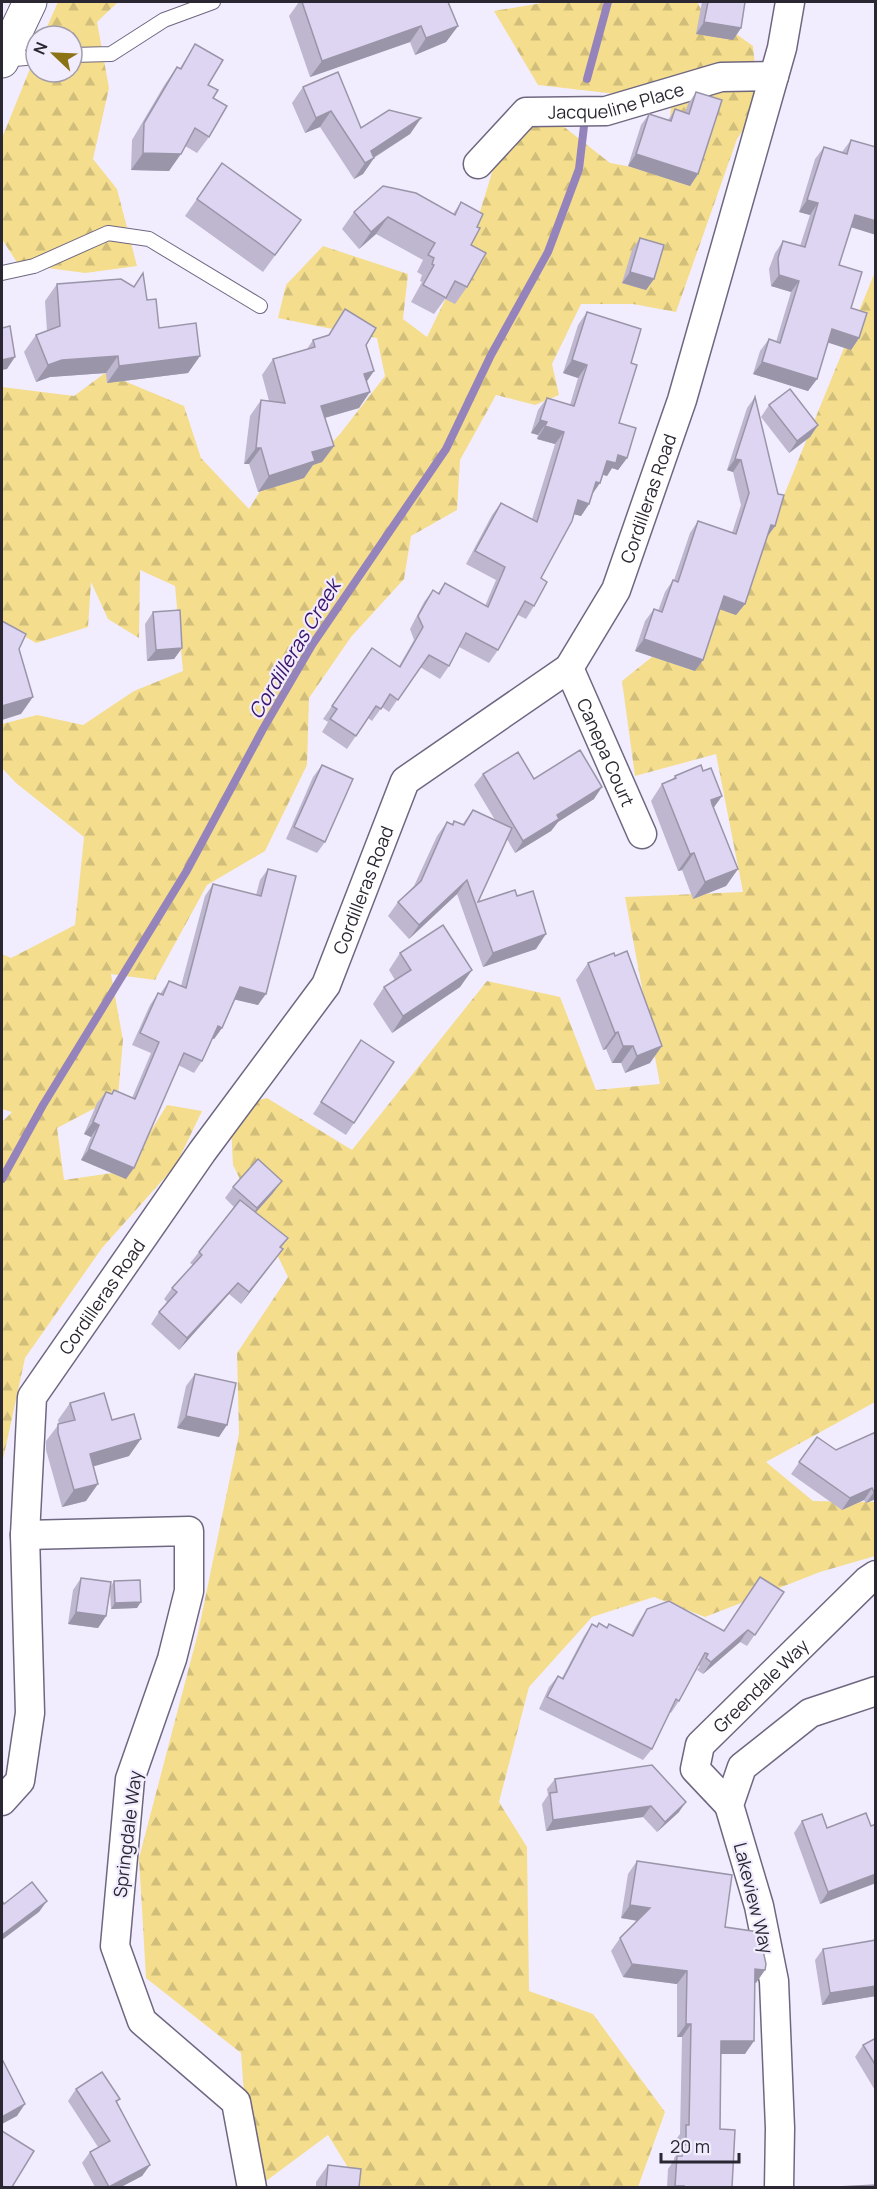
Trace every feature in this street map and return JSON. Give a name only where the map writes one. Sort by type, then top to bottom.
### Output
[{"type":"main road","points":[[2,61],[30,2]]},
{"type":"street","name":"Cordilleras Road","points":[[2,1801],[20,1781],[30,1713],[26,1535],[32,1397],[202,1152],[326,985],[405,781],[569,668],[616,590],[682,400],[782,48],[790,2]]},
{"type":"street","name":"Jacqueline Place","points":[[478,164],[526,112],[606,111],[721,77],[774,76]]},
{"type":"street","name":"Canepa Court","points":[[569,668],[642,834]]},
{"type":"street","name":"Springdale Way","points":[[26,1535],[189,1531],[189,1590],[172,1659],[130,1779],[115,1946],[142,2021],[236,2102],[252,2187]]},
{"type":"street","name":"Greendale Way","points":[[729,1804],[695,1769],[700,1746],[867,1581],[876,1575]]},
{"type":"street","points":[[729,1804],[741,1767],[810,1713],[876,1691]]},
{"type":"street","name":"Lakeview Way","points":[[729,1804],[759,1906],[774,1982],[780,2128],[779,2187]]},
{"type":"lane","points":[[84,54],[111,54],[164,20],[213,2]]},
{"type":"lane","points":[[2,61],[24,58]]},
{"type":"lane","points":[[2,273],[34,266],[108,233],[149,239],[260,306]]},
{"type":"green space","points":[[58,2],[118,2],[97,22],[109,88],[93,159],[117,189],[137,266],[85,273],[18,264],[2,239],[2,138],[24,84],[84,84],[84,24],[48,24]]},
{"type":"green space","points":[[548,2],[697,2],[701,9],[753,46],[759,107],[737,139],[676,312],[633,304],[581,304],[552,364],[559,395],[535,405],[496,395],[460,460],[457,510],[411,536],[404,579],[351,637],[309,698],[307,765],[265,851],[207,885],[155,980],[111,974],[123,1040],[118,1096],[57,1128],[64,1180],[126,1171],[167,1105],[202,1111],[176,1165],[102,1248],[25,1358],[2,1464],[2,1122],[12,1112],[2,1109],[2,954],[11,958],[75,925],[84,837],[16,783],[2,768],[2,724],[37,715],[83,725],[134,691],[183,671],[175,586],[140,570],[139,638],[108,619],[91,582],[88,627],[36,643],[2,623],[2,387],[74,396],[105,373],[184,406],[201,458],[249,509],[272,472],[307,468],[340,434],[385,376],[377,338],[278,318],[286,285],[323,246],[408,274],[403,319],[427,337],[466,257],[499,150],[524,115],[563,126],[610,163],[665,173],[673,86],[625,95],[538,85],[494,11]]},
{"type":"green space","points":[[875,272],[875,1402],[766,1462],[813,1501],[875,1502],[875,1556],[820,1572],[705,1617],[654,1597],[592,1617],[529,1687],[499,1802],[527,1847],[529,1991],[593,2014],[665,2112],[638,2187],[360,2187],[328,2135],[258,2187],[251,2187],[241,2053],[146,1978],[139,1858],[198,1633],[239,1434],[237,1353],[288,1277],[233,1165],[230,1107],[267,1098],[352,1150],[487,981],[560,997],[596,1090],[660,1084],[625,897],[743,892],[716,754],[635,776],[622,681],[678,636],[762,549]]},
{"type":"building","points":[[302,2],[448,2],[458,26],[426,38],[421,26],[322,61]]},
{"type":"building","points":[[708,2],[745,2],[741,28],[704,22]]},
{"type":"building","points":[[195,44],[223,60],[208,85],[218,90],[213,98],[227,106],[209,137],[195,128],[181,154],[143,153],[144,123],[177,67],[181,69]]},
{"type":"building","points":[[338,72],[361,128],[389,110],[421,118],[371,151],[374,158],[365,163],[331,111],[316,118],[303,87]]},
{"type":"building","points":[[696,92],[722,100],[698,174],[636,154],[649,114],[671,121],[675,109],[689,114]]},
{"type":"building","points":[[851,140],[876,147],[876,221],[855,215],[839,265],[862,272],[851,308],[867,313],[859,338],[832,329],[817,379],[762,362],[769,339],[780,343],[799,281],[779,275],[778,258],[783,241],[805,247],[818,203],[807,200],[824,147],[847,154]]},
{"type":"building","points":[[222,163],[301,220],[275,255],[197,199]]},
{"type":"building","points":[[383,186],[416,193],[455,215],[461,202],[483,214],[477,227],[480,228],[471,245],[486,253],[467,287],[455,281],[446,298],[423,285],[434,265],[432,264],[434,258],[428,255],[435,243],[388,217],[371,232],[354,212]]},
{"type":"building","points":[[640,238],[664,245],[654,279],[630,272]]},
{"type":"building","points":[[143,273],[147,300],[156,299],[159,328],[196,323],[200,356],[119,366],[118,356],[62,360],[48,365],[36,335],[60,326],[57,284],[121,279],[134,287]]},
{"type":"building","points":[[345,309],[376,328],[366,345],[374,371],[364,374],[370,392],[321,406],[334,446],[312,452],[315,461],[269,476],[261,448],[256,448],[261,400],[285,403],[273,359],[315,347],[313,340],[329,335]]},
{"type":"building","points":[[587,312],[641,329],[631,363],[637,365],[619,423],[636,428],[627,458],[618,455],[616,463],[607,461],[600,483],[596,482],[589,504],[578,500],[572,521],[541,578],[547,582],[534,606],[525,601],[498,650],[466,633],[449,666],[429,655],[398,700],[390,694],[381,709],[376,706],[356,736],[330,719],[337,709],[332,706],[372,648],[400,667],[423,627],[418,616],[433,590],[439,594],[445,583],[488,607],[505,567],[475,551],[501,503],[537,522],[564,432],[545,426],[547,422],[540,420],[547,398],[574,406],[587,365],[572,360]]},
{"type":"building","points":[[10,326],[15,357],[2,360],[2,328]]},
{"type":"building","points":[[790,389],[818,425],[797,441],[769,405]]},
{"type":"building","points":[[755,397],[778,494],[784,495],[775,526],[771,525],[745,604],[724,596],[703,660],[644,639],[654,609],[662,612],[673,580],[678,582],[698,521],[736,534],[749,493],[741,460],[735,459]]},
{"type":"building","points":[[180,610],[182,648],[156,650],[153,612]]},
{"type":"building","points":[[2,621],[26,634],[19,649],[33,697],[2,706]]},
{"type":"building","points":[[580,750],[602,787],[557,815],[559,819],[523,841],[483,774],[518,752],[534,779]]},
{"type":"building","points":[[322,765],[353,779],[325,842],[294,827]]},
{"type":"building","points":[[701,765],[703,771],[711,768],[722,796],[711,800],[738,869],[705,882],[694,853],[690,854],[662,784]]},
{"type":"building","points":[[473,810],[512,828],[478,902],[515,890],[517,896],[533,891],[546,934],[493,953],[467,880],[419,925],[398,902],[421,881],[447,822],[453,825],[454,821],[464,825]]},
{"type":"building","points":[[268,869],[296,876],[266,994],[240,987],[222,1028],[218,1026],[202,1061],[184,1053],[134,1168],[89,1149],[99,1125],[93,1122],[106,1092],[112,1094],[114,1090],[135,1099],[159,1042],[140,1033],[158,993],[163,995],[169,981],[186,988],[213,884],[261,896]]},
{"type":"building","points":[[443,925],[472,970],[403,1016],[384,987],[411,970],[400,953]]},
{"type":"building","points":[[627,951],[662,1046],[637,1056],[633,1046],[623,1046],[618,1032],[615,1033],[588,963],[614,953],[615,956]]},
{"type":"building","points":[[361,1040],[394,1062],[354,1123],[321,1102]]},
{"type":"building","points":[[258,1159],[282,1181],[257,1208],[233,1187]]},
{"type":"building","points":[[240,1200],[288,1238],[280,1247],[283,1249],[249,1292],[238,1283],[187,1338],[159,1312],[177,1292],[172,1288],[202,1255],[199,1252]]},
{"type":"building","points":[[195,1374],[236,1383],[227,1425],[186,1416]]},
{"type":"building","points":[[104,1393],[112,1420],[134,1414],[141,1439],[90,1454],[98,1484],[74,1490],[58,1433],[58,1424],[75,1420],[70,1403]]},
{"type":"building","points":[[876,1432],[876,1491],[874,1492],[872,1488],[850,1498],[799,1462],[817,1437],[836,1450]]},
{"type":"building","points":[[760,1577],[784,1592],[755,1635],[748,1630],[711,1662],[706,1658],[708,1654],[705,1653],[679,1701],[676,1699],[652,1749],[547,1697],[558,1676],[563,1679],[592,1624],[597,1627],[599,1623],[607,1628],[609,1624],[633,1636],[647,1609],[669,1601],[724,1631]]},
{"type":"building","points":[[81,1578],[111,1582],[106,1616],[76,1612]]},
{"type":"building","points":[[140,1580],[141,1602],[115,1603],[114,1581]]},
{"type":"building","points":[[652,1765],[686,1802],[665,1822],[651,1806],[553,1820],[550,1793],[557,1792],[555,1779]]},
{"type":"building","points":[[866,1813],[871,1826],[876,1824],[876,1874],[828,1892],[802,1821],[822,1814],[827,1828]]},
{"type":"building","points":[[637,1861],[732,1875],[725,1927],[759,1932],[766,1964],[765,1970],[755,1969],[754,2041],[721,2041],[720,2129],[735,2130],[732,2187],[675,2186],[677,2156],[682,2156],[683,2145],[686,2145],[686,2125],[689,2125],[691,2024],[686,2024],[687,1971],[632,1964],[620,1938],[650,1908],[630,1905]]},
{"type":"building","points":[[32,1882],[47,1901],[2,1935],[2,1901],[4,1904]]},
{"type":"building","points":[[876,1940],[876,1986],[830,1993],[823,1949]]},
{"type":"building","points":[[876,2038],[876,2066],[863,2045]]},
{"type":"building","points":[[2,2059],[25,2104],[2,2117]]},
{"type":"building","points":[[102,2072],[120,2099],[116,2101],[150,2165],[109,2187],[90,2152],[110,2141],[76,2089]]},
{"type":"building","points":[[2,2131],[34,2151],[12,2187],[2,2186]]},
{"type":"building","points":[[328,2165],[361,2169],[359,2187],[326,2187]]},
{"type":"building","points":[[876,2185],[876,2187],[837,2187]]},
{"type":"waterway","name":"Cordilleras Creek","points":[[587,79],[608,2]]},
{"type":"waterway","name":"Cordilleras Creek","points":[[2,1179],[43,1105],[186,872],[263,729],[312,645],[446,449],[491,355],[548,252],[579,169],[584,126]]}]
